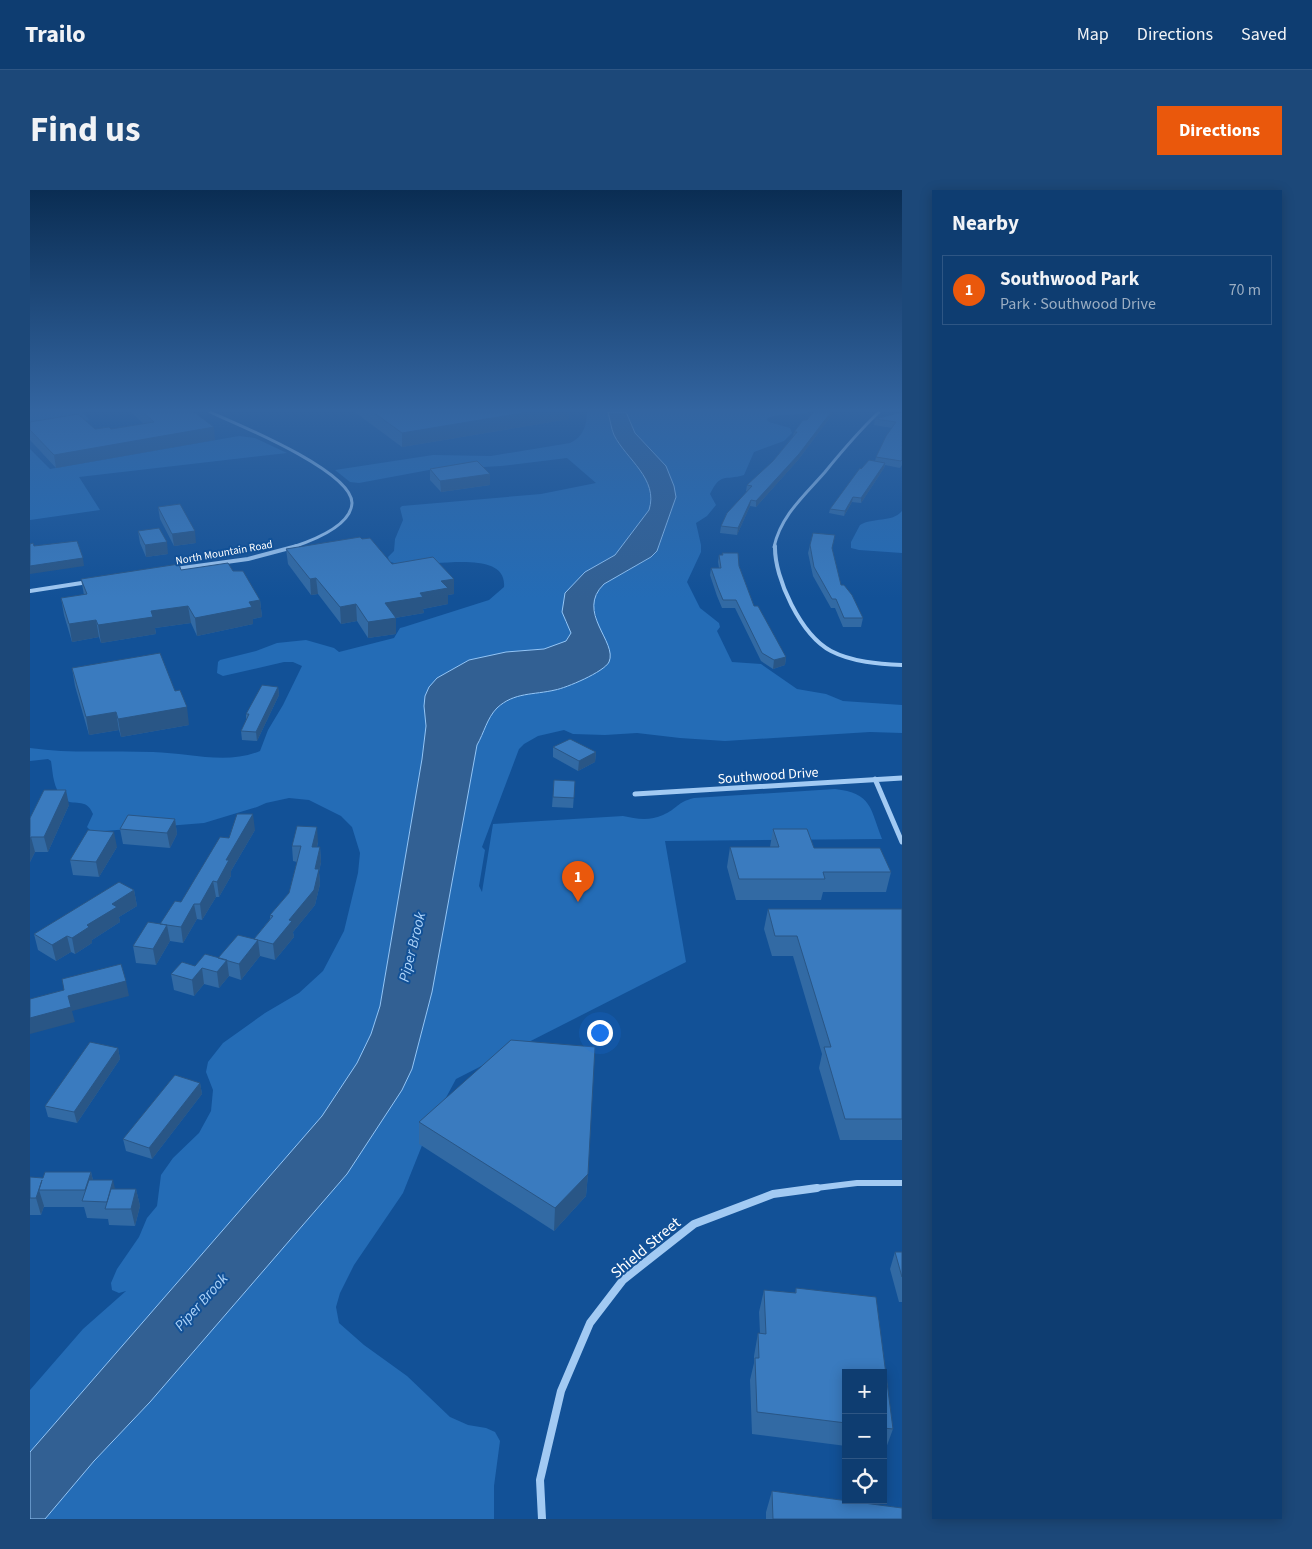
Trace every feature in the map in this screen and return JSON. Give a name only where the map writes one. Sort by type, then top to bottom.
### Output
[{"type":"street","name":"North Mountain Road","points":[[169,570],[257,557],[277,552],[331,530],[345,520],[350,512],[352,502],[338,482],[328,474]]},
{"type":"street","points":[[824,474],[790,512],[776,535],[773,554],[777,572],[786,593],[804,623],[826,648],[858,660],[887,665],[902,665]]},
{"type":"street","points":[[30,591],[93,582]]},
{"type":"street","name":"Southwood Drive","points":[[636,794],[902,778]]},
{"type":"street","points":[[875,779],[902,842]]},
{"type":"street","name":"Shield Street","points":[[542,1519],[540,1480],[561,1391],[590,1322],[624,1280],[694,1224],[773,1194],[857,1183],[902,1183]]},
{"type":"shaded area","points":[[30,474],[105,474],[79,477],[100,510],[30,520]]},
{"type":"shaded area","points":[[340,474],[407,474],[359,483],[350,482]]},
{"type":"shaded area","points":[[586,474],[642,474],[651,499],[649,510],[565,621],[571,629],[571,633],[566,641],[560,645],[544,649],[506,652],[469,660],[437,678],[424,706],[426,726],[422,759],[380,1006],[371,1034],[357,1063],[322,1116],[30,1452],[30,1390],[83,1329],[126,1291],[119,1293],[112,1290],[111,1283],[117,1269],[139,1237],[147,1218],[157,1206],[161,1175],[173,1158],[199,1133],[211,1111],[213,1090],[206,1072],[208,1062],[223,1043],[265,1013],[299,993],[323,971],[344,931],[358,873],[360,853],[352,827],[341,816],[309,800],[289,798],[266,803],[204,823],[92,832],[87,827],[93,814],[90,809],[87,805],[67,801],[63,798],[55,785],[51,761],[48,759],[30,761],[30,748],[45,750],[153,752],[221,758],[247,755],[260,751],[268,730],[283,705],[302,666],[293,662],[284,662],[223,676],[217,673],[220,660],[256,651],[277,643],[306,640],[334,648],[339,652],[394,638],[400,628],[489,600],[504,587],[501,573],[491,566],[475,562],[400,564],[389,561],[388,557],[394,551],[395,539],[403,520],[400,508],[402,506],[541,494],[596,483]]},
{"type":"shaded area","points":[[669,474],[744,474],[720,480],[710,494],[716,505],[707,516],[696,523],[701,552],[687,582],[700,608],[719,623],[720,627],[717,631],[732,662],[761,664],[797,689],[826,694],[843,701],[902,705],[902,733],[870,732],[725,741],[637,733],[573,734],[564,730],[538,736],[519,749],[482,847],[485,850],[479,886],[482,892],[493,824],[623,816],[648,819],[663,815],[694,798],[835,789],[847,791],[863,798],[872,811],[882,839],[665,841],[686,962],[456,1079],[427,1133],[403,1193],[354,1265],[340,1293],[336,1307],[339,1323],[364,1345],[407,1376],[450,1417],[468,1425],[486,1428],[495,1432],[500,1441],[494,1486],[494,1519],[45,1519],[94,1461],[150,1402],[347,1174],[402,1090],[412,1069],[432,992],[477,745],[488,720],[497,708],[510,699],[525,694],[556,690],[598,671],[597,619],[593,605],[598,590],[604,584],[657,551],[676,497]]},
{"type":"shaded area","points":[[902,511],[902,553],[851,548],[851,542],[860,525],[871,521],[888,519]]},
{"type":"water","name":"Piper Brook","points":[[642,474],[669,474],[676,497],[657,551],[651,557],[604,584],[596,595],[594,605],[595,616],[608,645],[609,662],[593,675],[567,686],[510,699],[497,708],[491,716],[477,745],[432,992],[412,1069],[402,1090],[347,1174],[150,1402],[94,1461],[45,1519],[30,1519],[30,1452],[322,1116],[357,1063],[371,1034],[380,1006],[422,759],[426,726],[424,706],[425,696],[429,687],[437,678],[469,660],[506,652],[544,649],[566,641],[571,633],[562,612],[565,593],[585,572],[615,555],[649,510],[651,499]]},
{"type":"building","points":[[434,474],[490,474],[440,481]]},
{"type":"building","points":[[759,474],[781,474],[756,501],[751,500],[738,528],[721,526],[727,513],[752,486],[747,485]]},
{"type":"building","points":[[856,474],[877,474],[861,498],[853,497],[845,511],[830,509]]},
{"type":"building","points":[[180,504],[195,531],[172,534],[158,507]]},
{"type":"building","points":[[159,528],[167,542],[145,545],[138,531]]},
{"type":"building","points":[[813,533],[835,535],[832,548],[841,585],[844,585],[852,595],[863,618],[844,618],[836,599],[832,599],[814,567],[810,545]]},
{"type":"building","points":[[360,537],[362,539],[370,538],[392,564],[433,557],[454,579],[441,581],[448,588],[420,593],[423,597],[385,603],[396,618],[368,622],[356,604],[340,607],[316,578],[310,579],[286,549]]},
{"type":"building","points":[[77,541],[83,558],[30,566],[30,544],[33,543],[34,546]]},
{"type":"building","points":[[722,553],[738,553],[739,566],[754,606],[758,606],[786,657],[774,660],[762,653],[736,600],[723,600],[711,568],[721,568],[719,555],[723,555]]},
{"type":"building","points":[[228,563],[233,571],[243,571],[260,600],[249,602],[252,607],[195,618],[188,606],[151,611],[153,617],[98,625],[96,620],[69,624],[61,598],[87,594],[81,579],[179,564],[181,570]]},
{"type":"building","points":[[160,653],[175,691],[180,690],[187,707],[118,719],[116,712],[86,717],[72,668]]},
{"type":"building","points":[[262,685],[278,687],[256,732],[241,731],[249,714],[246,714]]},
{"type":"building","points":[[570,739],[596,752],[579,761],[553,747]]},
{"type":"building","points":[[554,780],[575,781],[574,798],[553,797]]},
{"type":"building","points":[[44,790],[66,790],[44,837],[31,837],[30,839],[30,818]]},
{"type":"building","points":[[237,814],[253,814],[226,860],[229,860],[217,882],[213,881],[200,904],[194,904],[181,927],[160,924],[175,901],[181,902],[220,837],[229,838]]},
{"type":"building","points":[[128,815],[175,819],[167,833],[120,829]]},
{"type":"building","points":[[297,826],[317,827],[312,847],[320,847],[315,869],[319,869],[314,890],[289,920],[292,921],[273,944],[254,939],[273,916],[270,915],[289,893],[301,846],[292,846]]},
{"type":"building","points":[[773,829],[807,829],[814,848],[880,848],[891,872],[823,872],[825,879],[739,879],[730,847],[779,847]]},
{"type":"building","points":[[88,830],[114,832],[96,862],[70,860]]},
{"type":"building","points":[[119,882],[134,890],[112,904],[117,907],[87,925],[89,927],[72,938],[67,936],[52,945],[34,934]]},
{"type":"building","points":[[768,909],[902,909],[902,1119],[845,1119],[824,1047],[831,1047],[797,936],[775,936]]},
{"type":"building","points":[[148,922],[167,925],[153,949],[133,946]]},
{"type":"building","points":[[238,935],[258,940],[239,964],[218,958]]},
{"type":"building","points":[[205,954],[227,960],[217,972],[202,968],[192,980],[171,974],[182,962],[195,966]]},
{"type":"building","points":[[121,964],[126,981],[68,996],[71,1007],[30,1018],[30,999],[64,990],[62,979]]},
{"type":"building","points":[[511,1040],[595,1047],[588,1174],[555,1208],[419,1122]]},
{"type":"building","points":[[90,1042],[118,1048],[74,1112],[45,1106]]},
{"type":"building","points":[[175,1075],[200,1083],[149,1148],[123,1139]]},
{"type":"building","points":[[45,1172],[91,1172],[85,1190],[39,1190],[42,1180],[36,1198],[30,1198],[30,1177],[43,1178]]},
{"type":"building","points":[[89,1180],[113,1180],[107,1202],[82,1201]]},
{"type":"building","points":[[111,1189],[136,1189],[131,1209],[105,1209]]},
{"type":"building","points":[[895,1252],[902,1252],[902,1277]]},
{"type":"building","points":[[796,1288],[876,1297],[885,1369],[842,1369],[842,1423],[757,1412],[755,1358],[759,1358],[758,1333],[766,1334],[764,1290],[796,1293]]},
{"type":"building","points":[[887,1382],[893,1429],[887,1428]]},
{"type":"building","points":[[772,1491],[842,1500],[842,1504],[871,1504],[902,1508],[902,1519],[773,1519]]},
{"type":"place","name":"Southwood Park","points":[[578,902]]}]
